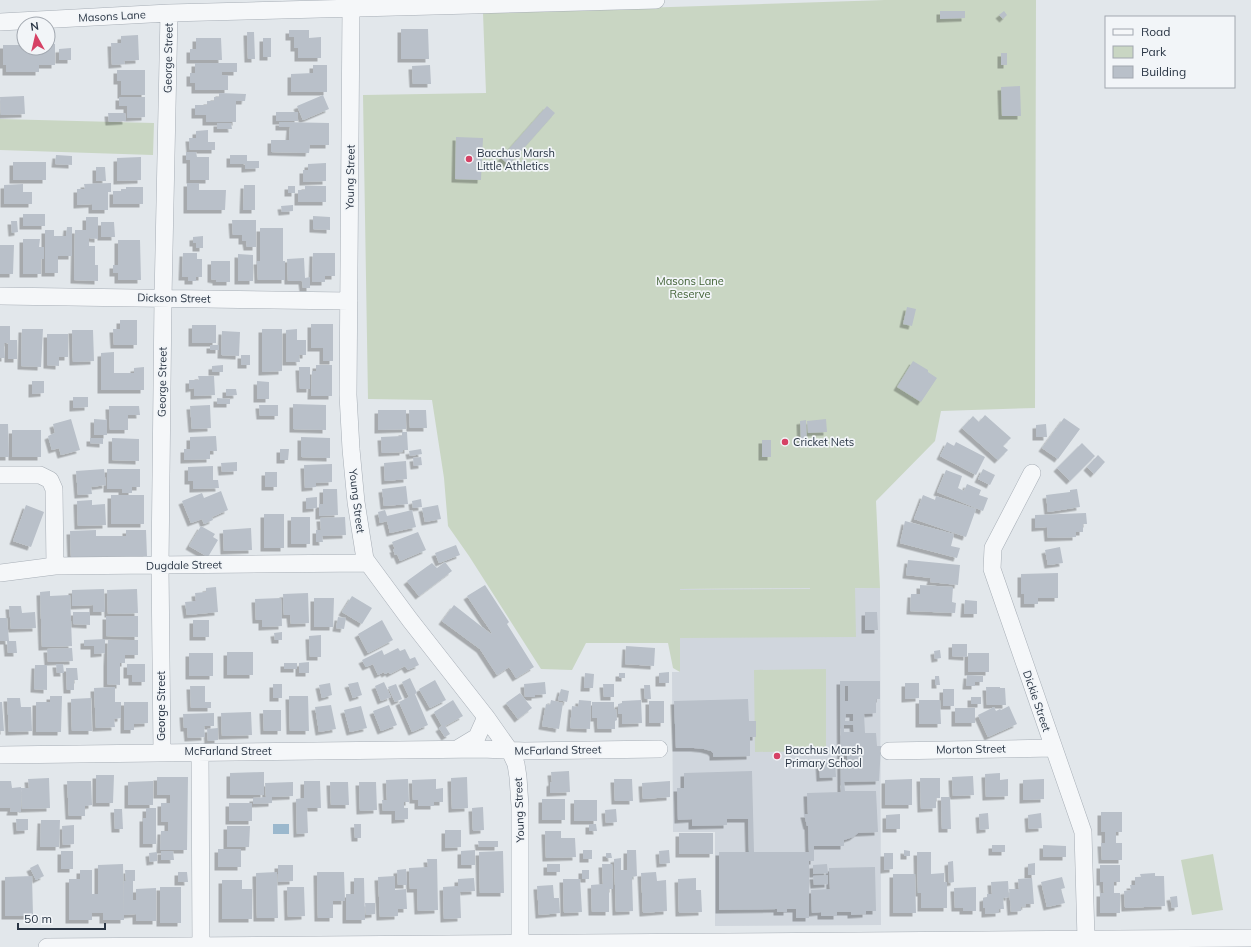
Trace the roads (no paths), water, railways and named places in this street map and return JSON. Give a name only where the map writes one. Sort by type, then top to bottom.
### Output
[{"type":"street","name":"Masons Lane","points":[[0,22],[169,13],[260,5],[351,8],[656,0]]},
{"type":"street","name":"Young Street","points":[[351,8],[348,395],[351,449],[357,510],[365,559],[410,620],[486,717],[510,751],[516,764],[520,806],[517,944]]},
{"type":"street","name":"George Street","points":[[162,752],[160,566],[163,298],[169,13]]},
{"type":"street","name":"Dickson Street","points":[[0,296],[348,301]]},
{"type":"street","name":"Dickie Street","points":[[1032,472],[993,548],[992,569],[1083,832],[1086,938]]},
{"type":"street","points":[[0,475],[40,475],[50,480],[54,489],[55,566]]},
{"type":"street","name":"Dugdale Street","points":[[0,573],[55,566],[368,563]]},
{"type":"street","points":[[457,749],[477,737],[486,717]]},
{"type":"street","name":"Morton Street","points":[[889,751],[1054,748]]},
{"type":"street","name":"McFarland Street","points":[[0,754],[457,749],[510,751],[659,749]]},
{"type":"street","points":[[200,752],[201,946]]},
{"type":"street","points":[[47,947],[1086,938],[1251,938],[1251,947]]},
{"type":"water","points":[[273,824],[289,824],[289,834],[273,834]]},
{"type":"place","name":"Bacchus Marsh Little Athletics","points":[[469,159]]},
{"type":"place","name":"Cricket Nets","points":[[785,442]]},
{"type":"place","name":"Bacchus Marsh Primary School","points":[[777,756]]},
{"type":"park label","name":"Masons Lane Reserve","points":[[690,287]]}]
